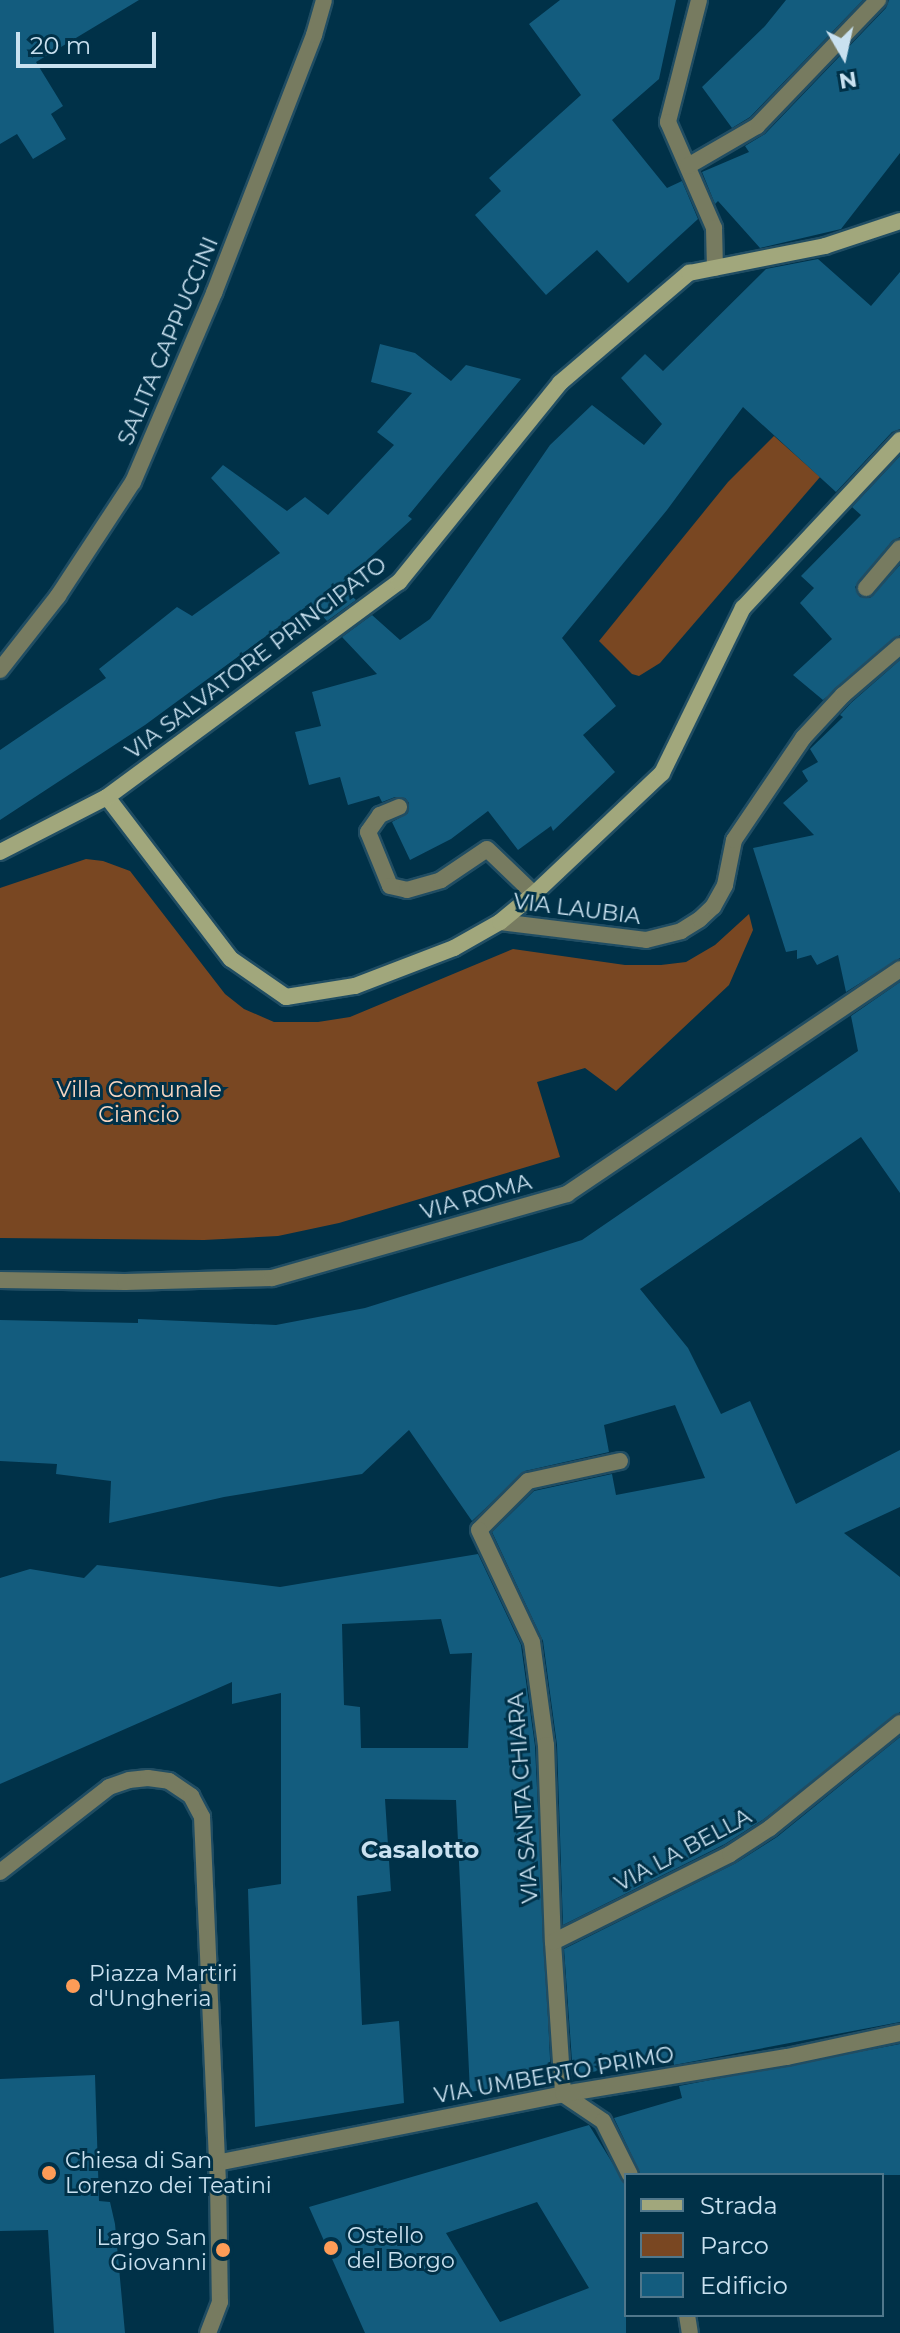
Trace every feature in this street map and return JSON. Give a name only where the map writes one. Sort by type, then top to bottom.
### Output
[{"type":"main road","name":"VIA SALVATORE PRINCIPATO","points":[[0,852],[107,797],[399,582],[560,383],[689,273],[825,246],[900,221]]},
{"type":"main road","points":[[107,797],[231,959],[286,997],[355,986],[454,948],[500,922],[534,894],[662,773],[743,608],[900,440]]},
{"type":"street","name":"SALITA CAPPUCCINI","points":[[0,670],[58,596],[133,482],[214,293],[314,35],[324,0]]},
{"type":"street","points":[[699,0],[668,122],[714,228],[715,268]]},
{"type":"street","points":[[688,166],[757,126],[878,0]]},
{"type":"street","points":[[866,588],[900,548]]},
{"type":"street","name":"VIA LAUBIA","points":[[500,922],[646,940],[681,931],[713,907],[725,885],[734,840],[803,738],[843,695],[900,646]]},
{"type":"street","points":[[399,807],[380,815],[368,832],[390,886],[407,890],[441,880],[487,849],[534,894]]},
{"type":"street","name":"VIA ROMA","points":[[0,1280],[125,1282],[272,1278],[567,1194],[900,969]]},
{"type":"street","name":"VIA SANTA CHIARA","points":[[563,2094],[553,1942],[546,1745],[532,1642],[479,1530],[528,1481],[620,1461]]},
{"type":"street","name":"VIA LA BELLA","points":[[553,1942],[730,1854],[770,1828],[900,1723]]},
{"type":"street","points":[[0,1872],[109,1787],[148,1778],[169,1781],[191,1796],[202,1817],[207,1865],[220,2302],[208,2333]]},
{"type":"street","name":"VIA UMBERTO PRIMO","points":[[216,2163],[563,2094],[787,2057],[900,2033]]},
{"type":"street","points":[[563,2094],[603,2121],[629,2173]]},
{"type":"green space","points":[[774,436],[820,477],[660,663],[639,676],[632,674],[599,641],[728,482]]},
{"type":"green space","name":"Villa Comunale Ciancio","points":[[86,859],[103,861],[130,871],[225,994],[244,1009],[274,1022],[318,1022],[350,1017],[513,949],[625,965],[661,965],[686,962],[715,945],[749,914],[753,930],[729,985],[616,1091],[585,1068],[537,1082],[560,1157],[339,1223],[278,1236],[204,1240],[0,1238],[0,888]]},
{"type":"building","points":[[0,0],[139,0],[36,62],[63,106],[51,114],[66,139],[33,159],[17,134],[0,144]]},
{"type":"building","points":[[560,0],[676,0],[659,79],[612,120],[667,188],[682,181],[698,219],[628,283],[597,250],[546,295],[475,215],[501,191],[489,178],[581,95],[529,24]]},
{"type":"building","points":[[786,0],[863,0],[750,117],[732,128],[702,87],[765,26]]},
{"type":"building","points":[[889,0],[900,0],[900,153],[841,229],[760,248],[718,201],[715,204],[702,172],[749,152],[745,146],[765,134],[886,8]]},
{"type":"building","points":[[818,259],[871,306],[900,272],[900,429],[892,432],[836,492],[743,407],[667,510],[562,638],[616,706],[583,735],[615,772],[553,831],[551,826],[518,850],[488,811],[451,839],[410,860],[392,822],[408,813],[409,803],[405,798],[395,797],[382,802],[379,796],[348,805],[340,777],[309,785],[295,732],[321,726],[312,692],[377,674],[342,637],[372,615],[400,640],[430,619],[550,445],[592,405],[644,445],[662,424],[621,378],[645,354],[663,371],[766,269]]},
{"type":"building","points":[[380,344],[415,353],[451,381],[466,365],[521,379],[408,516],[412,519],[340,585],[356,600],[327,621],[311,603],[145,725],[0,820],[0,750],[106,678],[99,669],[177,607],[192,616],[280,553],[211,478],[223,465],[287,511],[305,497],[328,515],[394,445],[377,432],[412,393],[371,382]]},
{"type":"building","points":[[900,456],[900,537],[892,541],[855,587],[860,597],[870,598],[900,565],[900,635],[823,700],[793,675],[832,639],[800,603],[814,588],[801,576],[861,515],[852,507]]},
{"type":"building","points":[[900,660],[900,958],[846,992],[838,955],[817,965],[811,955],[797,959],[797,950],[786,952],[753,848],[814,835],[783,803],[808,781],[802,771],[818,762],[810,749],[843,717],[840,715],[851,703]]},
{"type":"building","points":[[900,982],[900,1193],[861,1137],[640,1289],[688,1348],[721,1414],[750,1401],[796,1504],[900,1450],[900,1507],[844,1533],[900,1577],[900,1712],[764,1819],[725,1844],[563,1925],[557,1745],[543,1641],[492,1532],[534,1491],[612,1474],[616,1495],[705,1478],[675,1405],[604,1425],[609,1452],[525,1471],[472,1521],[409,1430],[362,1474],[224,1497],[109,1523],[111,1481],[56,1474],[57,1464],[0,1461],[0,1320],[138,1323],[138,1319],[276,1325],[365,1308],[582,1240],[858,1051],[851,1016]]},
{"type":"building","points":[[478,1554],[521,1645],[535,1746],[551,2079],[470,2092],[456,1800],[385,1799],[391,1891],[357,1896],[362,2025],[399,2021],[404,2103],[255,2127],[248,1889],[281,1884],[281,1693],[232,1704],[232,1682],[0,1784],[0,1578],[30,1569],[84,1578],[97,1565],[280,1587]],"holes":[[[441,1619],[450,1654],[472,1653],[468,1748],[361,1748],[360,1707],[344,1705],[342,1624]]]},
{"type":"building","points":[[900,1737],[900,2022],[674,2065],[673,2059],[573,2075],[564,1949],[736,1863],[777,1837]]},
{"type":"building","points":[[900,2044],[900,2175],[640,2173],[614,2118],[682,2098],[679,2086]]},
{"type":"building","name":"Chiesa di San Lorenzo dei Teatini","points":[[95,2075],[99,2201],[110,2202],[115,2224],[125,2333],[54,2333],[48,2230],[0,2231],[0,2079]]},
{"type":"building","points":[[589,2125],[624,2182],[626,2333],[365,2333],[309,2207]],"holes":[[[537,2202],[589,2288],[500,2322],[446,2233]]]},
{"type":"place","name":"Piazza Martiri d'Ungheria","points":[[73,1986]]},
{"type":"place","name":"Chiesa di San Lorenzo dei Teatini","points":[[49,2173]]},
{"type":"place","name":"Ostello del Borgo","points":[[331,2248]]},
{"type":"place","name":"Largo San Giovanni","points":[[223,2250]]},
{"type":"district","name":"Casalotto","points":[[420,1850]]}]
